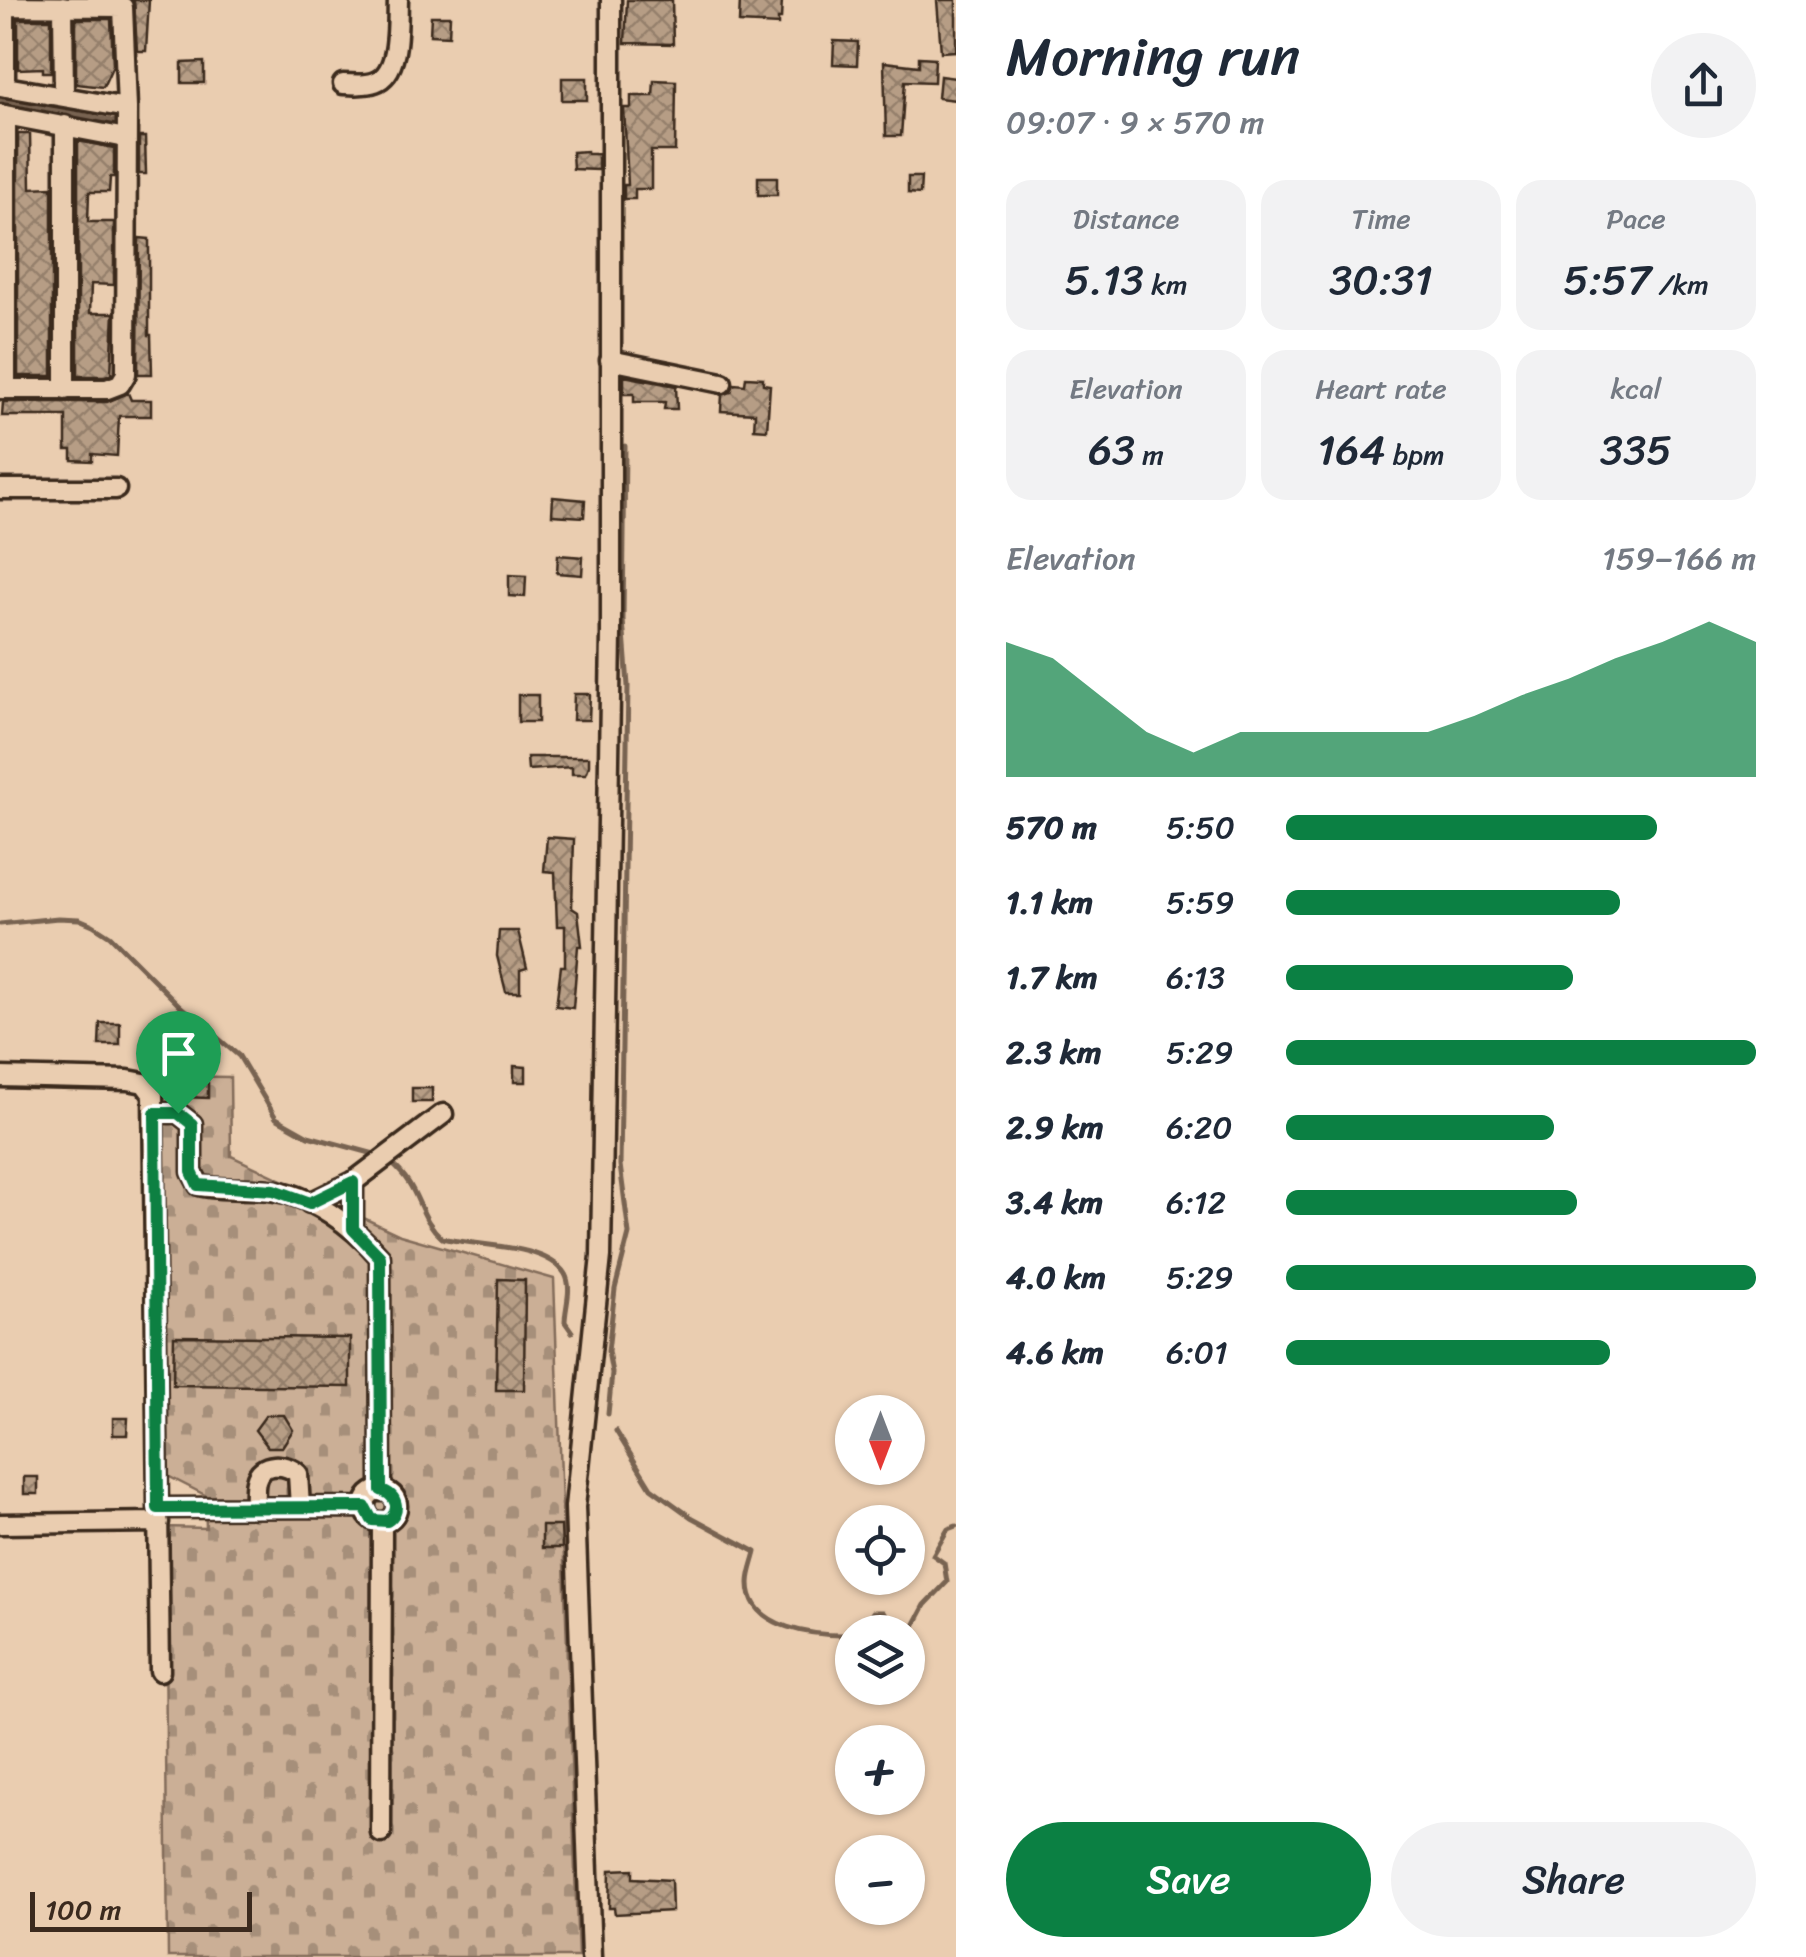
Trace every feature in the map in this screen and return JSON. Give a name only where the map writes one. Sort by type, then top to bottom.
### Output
[{"type":"street","points":[[342,84],[373,83],[387,73],[395,45],[398,0]]},
{"type":"street","points":[[591,1957],[575,1519],[601,1256],[610,634],[611,0]]},
{"type":"street","points":[[126,138],[3,114],[3,390],[107,389],[120,384],[126,374],[126,138],[127,108],[127,4],[3,6],[3,87],[127,108]]},
{"type":"street","points":[[63,6],[64,95]]},
{"type":"street","points":[[64,390],[65,125]]},
{"type":"street","points":[[610,360],[722,382]]},
{"type":"street","points":[[0,489],[116,489]]},
{"type":"street","points":[[0,1078],[137,1081],[150,1088],[155,1113],[160,1671]]},
{"type":"street","points":[[155,1113],[178,1113],[192,1124],[192,1172],[198,1185],[274,1190],[310,1203],[353,1229],[380,1257],[381,1490]]},
{"type":"street","points":[[310,1203],[353,1182],[443,1114]]},
{"type":"street","points":[[353,1182],[353,1229]]},
{"type":"street","points":[[255,1508],[256,1480],[274,1466],[293,1469],[298,1474],[300,1507]]},
{"type":"street","points":[[381,1490],[391,1494],[396,1504],[392,1518],[382,1522],[368,1516],[365,1507],[368,1497],[381,1490]]},
{"type":"street","points":[[0,1524],[255,1508],[365,1507]]},
{"type":"street","points":[[381,1833],[382,1522]]},
{"type":"green space","points":[[161,1076],[230,1077],[231,1156],[400,1235],[554,1279],[578,1957],[168,1957],[164,1527],[206,1528],[205,1495],[164,1474]]},
{"type":"building","points":[[134,0],[149,0],[146,51],[137,51]]},
{"type":"building","points":[[627,0],[672,0],[673,44],[625,43]]},
{"type":"building","points":[[740,0],[782,0],[778,25],[739,23]]},
{"type":"building","points":[[937,0],[956,0],[956,51],[941,52]]},
{"type":"building","points":[[431,16],[450,16],[449,36],[430,35]]},
{"type":"building","points":[[18,19],[51,19],[51,72],[43,72],[43,68],[18,69]]},
{"type":"building","points":[[76,19],[111,19],[113,65],[103,87],[76,84]]},
{"type":"building","points":[[834,41],[858,42],[857,65],[833,64]]},
{"type":"building","points":[[919,57],[935,58],[934,82],[905,81],[901,136],[886,136],[884,62],[919,66]]},
{"type":"building","points":[[204,62],[204,83],[182,83],[182,63]]},
{"type":"building","points":[[940,76],[956,78],[956,100],[938,98]]},
{"type":"building","points":[[562,78],[587,78],[587,100],[562,100]]},
{"type":"building","points":[[654,80],[676,81],[675,151],[651,151],[651,189],[635,189],[635,199],[624,199],[624,185],[628,185],[624,108],[631,108],[631,96],[653,96]]},
{"type":"building","points":[[18,134],[30,134],[31,188],[52,187],[52,376],[18,376]]},
{"type":"building","points":[[139,137],[145,137],[146,174],[139,174]]},
{"type":"building","points":[[78,141],[114,148],[114,177],[110,177],[109,192],[89,192],[88,222],[114,222],[114,285],[91,284],[90,313],[114,313],[111,374],[105,376],[78,376]]},
{"type":"building","points":[[572,152],[598,154],[598,170],[573,169]]},
{"type":"building","points":[[758,177],[777,177],[777,195],[758,195]]},
{"type":"building","points":[[908,177],[921,177],[920,194],[908,193]]},
{"type":"building","points":[[139,238],[149,239],[152,374],[138,374]]},
{"type":"building","points":[[624,376],[676,386],[677,409],[664,409],[665,402],[634,402],[634,394],[624,394]]},
{"type":"building","points":[[746,377],[763,378],[763,384],[770,385],[767,430],[754,429],[755,413],[721,411],[722,395],[731,392],[734,384],[745,385]]},
{"type":"building","points":[[128,393],[131,400],[151,400],[151,416],[119,416],[117,456],[92,454],[92,461],[72,460],[72,450],[66,450],[66,416],[2,416],[3,402],[107,402]]},
{"type":"building","points":[[553,497],[585,500],[584,517],[552,515]]},
{"type":"building","points":[[558,555],[583,557],[582,575],[557,573]]},
{"type":"building","points":[[509,575],[526,576],[525,597],[509,596]]},
{"type":"building","points":[[574,694],[590,694],[589,720],[573,720]]},
{"type":"building","points":[[518,695],[538,695],[538,722],[518,722]]},
{"type":"building","points":[[527,757],[589,757],[589,766],[586,774],[572,774],[572,767],[528,770]]},
{"type":"building","points":[[547,837],[574,839],[572,908],[578,912],[582,946],[578,946],[573,1008],[556,1006],[561,966],[565,966],[565,926],[557,926],[555,872],[544,871]]},
{"type":"building","points":[[499,931],[518,931],[527,968],[520,970],[520,992],[506,992],[497,956]]},
{"type":"building","points":[[100,1023],[120,1023],[120,1045],[99,1045]]},
{"type":"building","points":[[158,1052],[178,1053],[178,1065],[157,1064]]},
{"type":"building","points":[[514,1066],[526,1067],[526,1082],[514,1082]]},
{"type":"building","points":[[184,1082],[208,1083],[208,1098],[183,1097]]},
{"type":"building","points":[[412,1088],[432,1088],[432,1102],[412,1102]]},
{"type":"building","points":[[498,1279],[525,1280],[524,1390],[496,1390]]},
{"type":"building","points":[[174,1336],[350,1338],[350,1387],[173,1385]]},
{"type":"building","points":[[266,1415],[284,1415],[293,1430],[282,1447],[268,1447],[255,1430]]},
{"type":"building","points":[[113,1418],[128,1418],[127,1435],[113,1435]]},
{"type":"building","points":[[24,1477],[38,1477],[38,1494],[24,1494]]},
{"type":"building","points":[[542,1526],[561,1526],[562,1548],[542,1548]]},
{"type":"building","points":[[633,1869],[633,1878],[671,1880],[672,1911],[615,1914],[614,1908],[609,1908],[610,1870]]},
{"type":"waterway","points":[[0,99],[117,122]]},
{"type":"waterway","points":[[608,1414],[612,1373],[608,1351],[615,1289],[629,1234],[620,1165],[628,686],[623,620],[625,446]]},
{"type":"waterway","points":[[0,924],[58,918],[79,919],[93,925],[110,936],[181,1007],[239,1056],[276,1118],[308,1136],[378,1155]]},
{"type":"waterway","points":[[390,1162],[408,1182],[427,1220],[442,1238],[526,1251],[556,1264],[567,1279],[565,1322],[572,1332]]},
{"type":"waterway","points":[[616,1431],[651,1488],[691,1517],[756,1552],[749,1583],[752,1599],[760,1611],[787,1627],[835,1634]]},
{"type":"waterway","points":[[920,1615],[947,1582],[944,1563],[933,1555],[948,1529],[956,1526]]},
{"type":"waterway","points":[[871,1615],[885,1615]]},
{"type":"route","points":[[155,1113],[178,1113],[192,1124],[192,1172],[198,1185],[274,1190],[310,1203],[353,1182],[353,1229],[380,1257],[381,1490],[391,1494],[396,1504],[395,1514],[387,1521],[372,1520],[365,1507],[158,1508],[155,1113]]}]
